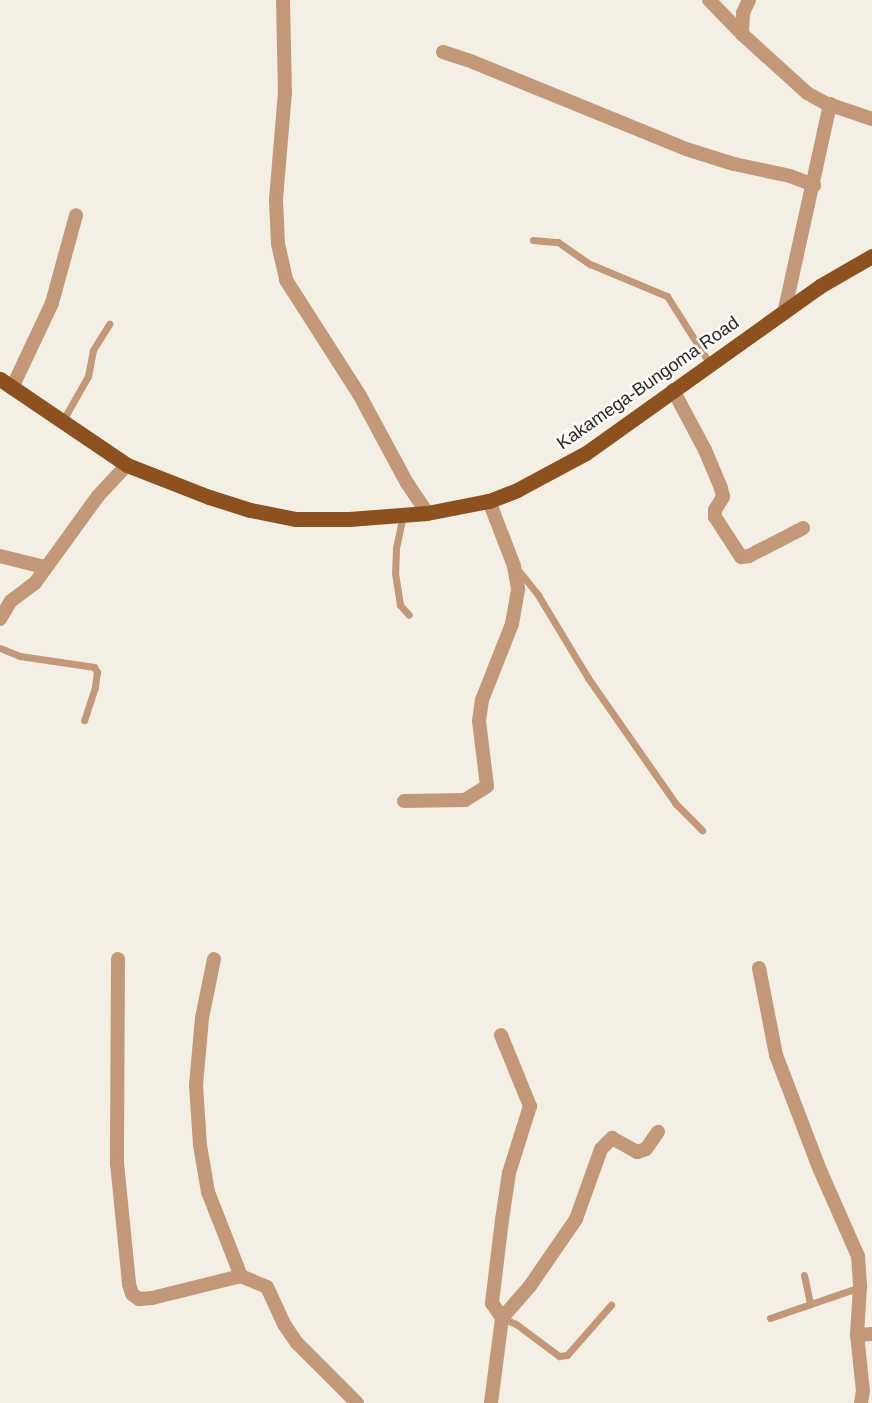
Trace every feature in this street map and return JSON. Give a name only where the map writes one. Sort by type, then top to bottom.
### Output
[{"type":"main road","name":"Kakamega-Bungoma Road","points":[[6,383],[127,465],[209,497],[250,510],[296,519],[427,513],[489,501],[517,490],[586,453],[785,309],[844,270],[872,256]]},
{"type":"street","points":[[284,0],[285,92],[276,200],[278,244],[286,280],[359,394],[407,483],[427,513]]},
{"type":"street","points":[[709,0],[742,34],[807,93],[872,119]]},
{"type":"street","points":[[742,34],[742,13],[749,0]]},
{"type":"street","points":[[443,52],[468,60],[686,149],[734,164],[790,176],[814,185]]},
{"type":"street","points":[[785,309],[830,104]]},
{"type":"street","points":[[6,383],[52,303],[76,215]]},
{"type":"street","points":[[673,390],[705,450],[721,488],[723,497],[715,510],[716,517],[741,557],[749,556],[802,528]]},
{"type":"street","points":[[0,619],[11,601],[35,584],[44,567],[98,496],[127,465]]},
{"type":"street","points":[[404,801],[465,800],[487,786],[479,721],[482,700],[512,624],[518,589],[514,566],[489,501]]},
{"type":"street","points":[[0,556],[44,567]]},
{"type":"street","points":[[118,959],[117,1163],[129,1284],[132,1293],[139,1299],[152,1298],[241,1276],[267,1287],[284,1324],[297,1343],[357,1403]]},
{"type":"street","points":[[214,959],[202,1018],[196,1085],[200,1144],[208,1192],[241,1276]]},
{"type":"street","points":[[759,968],[776,1055],[820,1170],[858,1256],[860,1287],[857,1335],[863,1391],[861,1403]]},
{"type":"street","points":[[501,1035],[530,1106],[509,1173],[502,1220],[492,1303],[502,1318]]},
{"type":"street","points":[[491,1403],[502,1318],[530,1286],[576,1219],[601,1149],[612,1138],[637,1152],[646,1149],[658,1132]]},
{"type":"street","points":[[857,1335],[872,1334]]},
{"type":"lane","points":[[533,240],[558,242],[590,264],[667,296],[710,364]]},
{"type":"lane","points":[[62,422],[88,376],[93,350],[109,324]]},
{"type":"lane","points":[[404,514],[396,548],[395,573],[400,604],[409,615]]},
{"type":"lane","points":[[514,566],[538,595],[588,678],[676,804],[702,830]]},
{"type":"lane","points":[[0,648],[20,656],[94,667],[97,672],[95,687],[84,720]]},
{"type":"lane","points":[[804,1275],[810,1304]]},
{"type":"lane","points":[[770,1318],[860,1287]]},
{"type":"lane","points":[[502,1318],[516,1324],[559,1356],[567,1354],[611,1305]]}]
